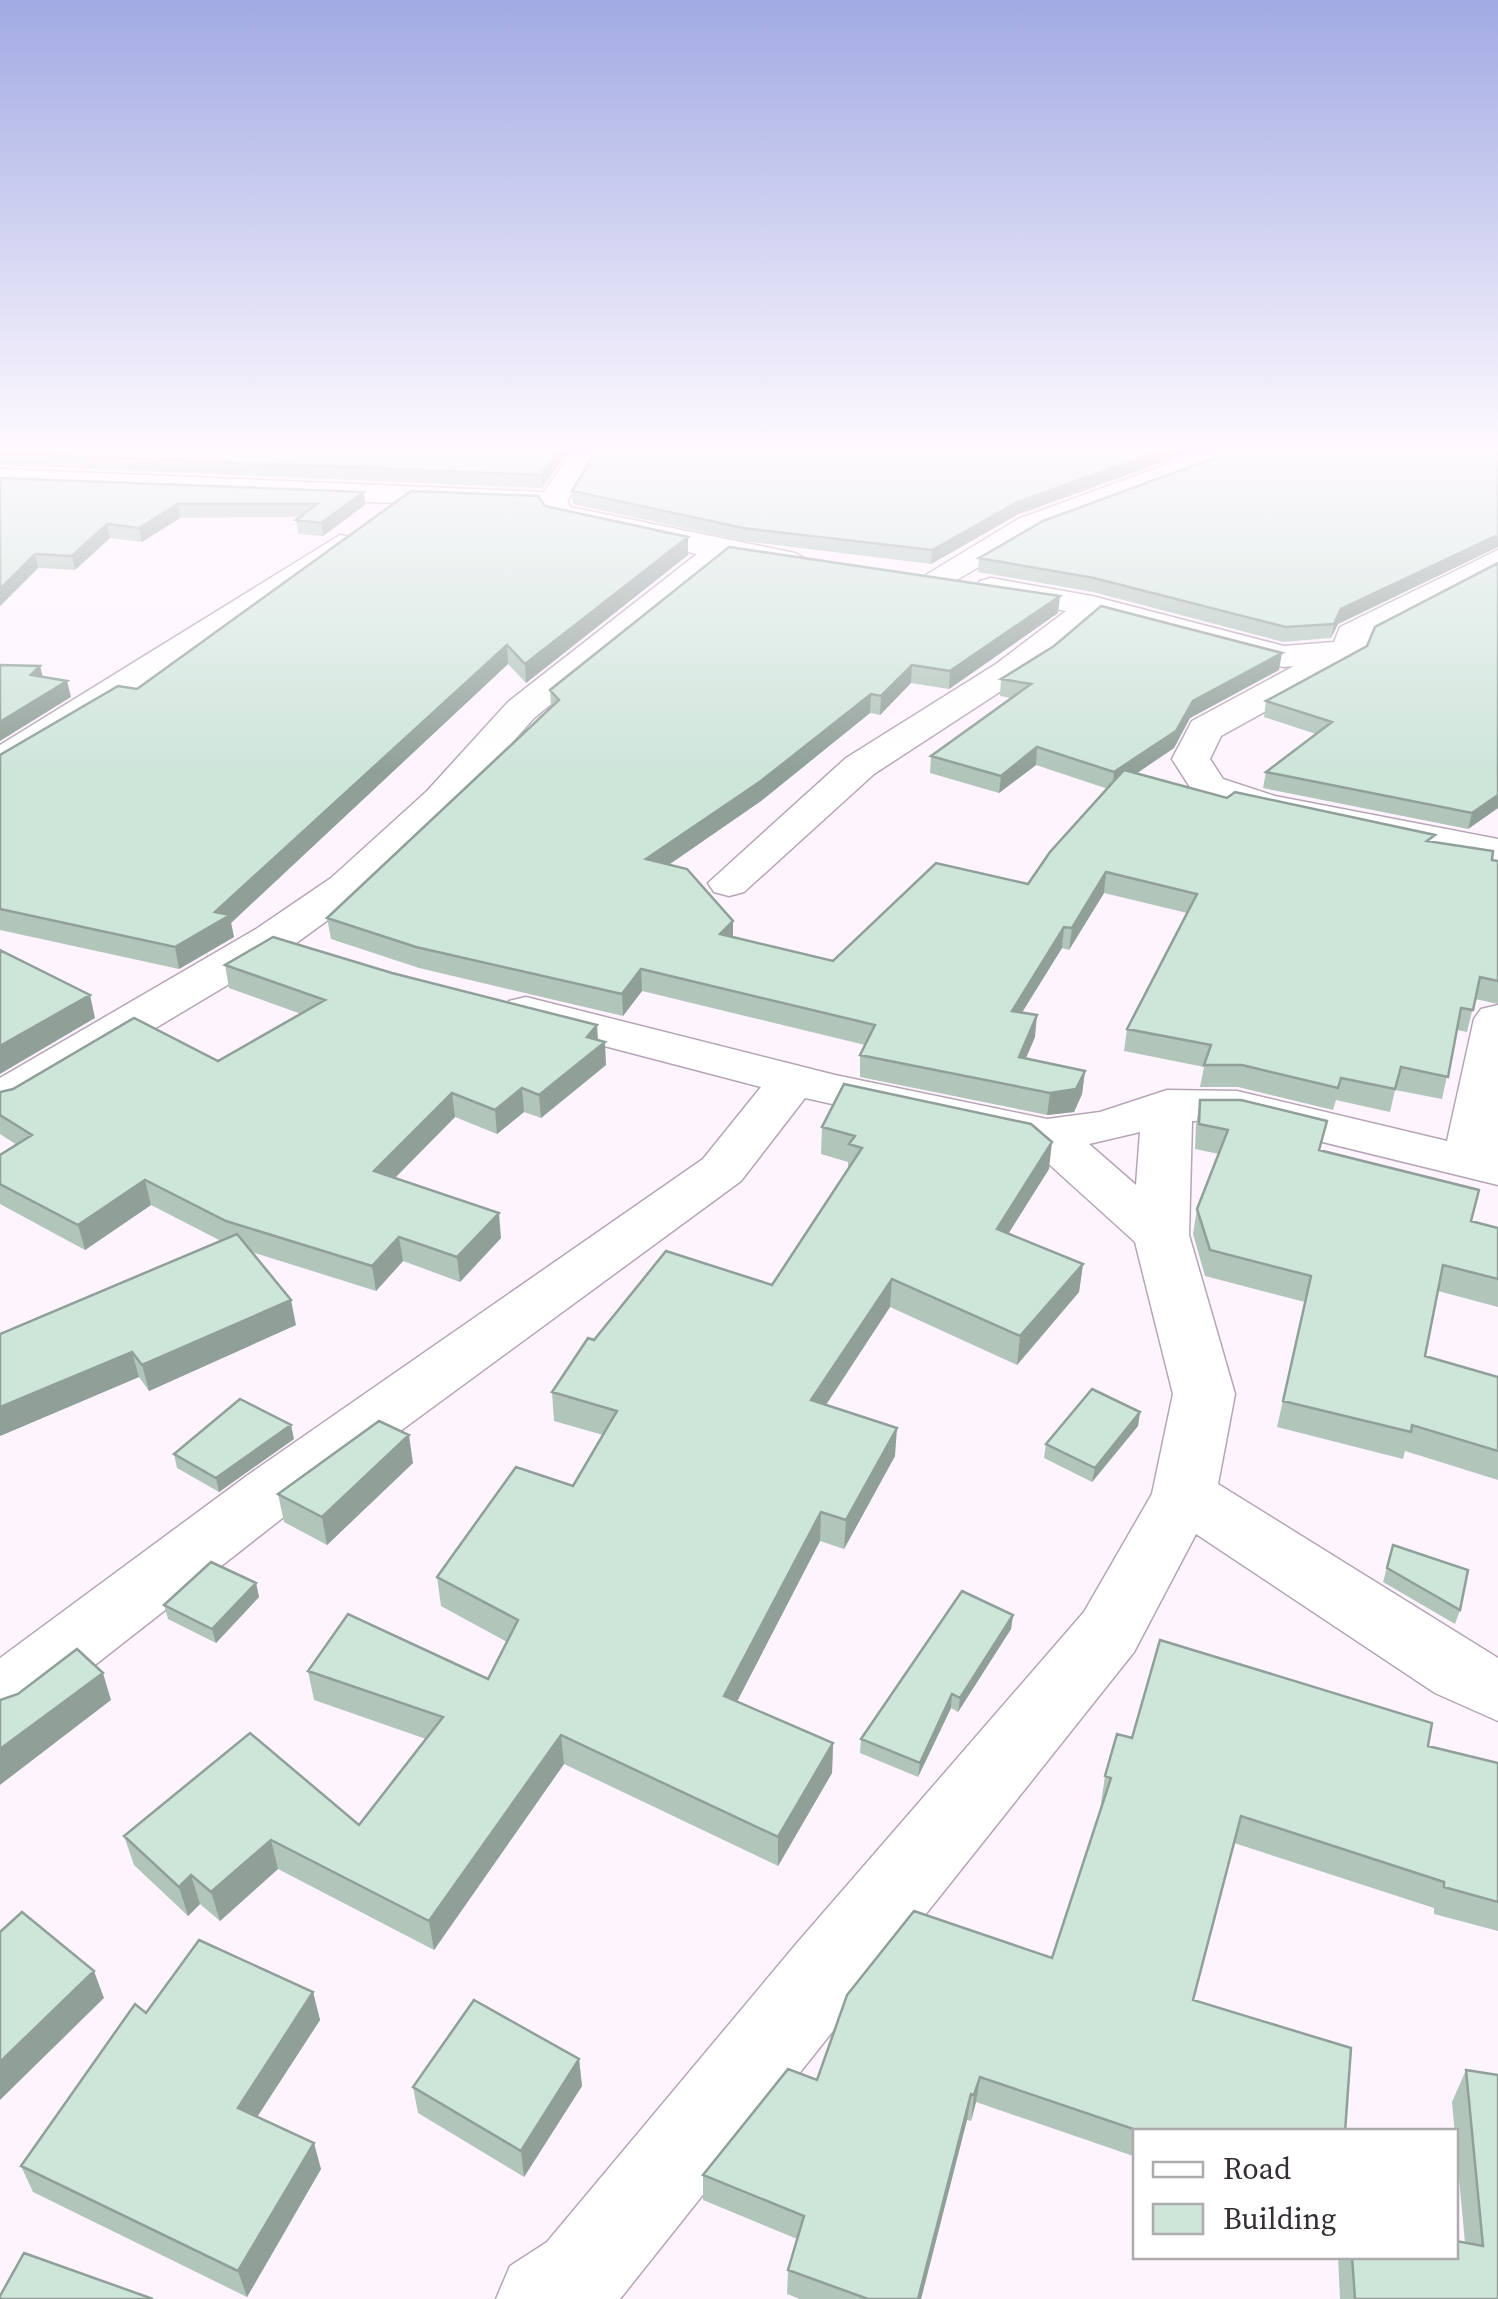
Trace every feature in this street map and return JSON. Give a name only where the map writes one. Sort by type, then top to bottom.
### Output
[{"type":"street","points":[[0,762],[320,558]]},
{"type":"street","points":[[0,1100],[272,939],[346,887],[441,798],[521,710],[711,558]]},
{"type":"street","points":[[776,558],[821,565]]},
{"type":"street","points":[[938,578],[972,558]]},
{"type":"street","points":[[1350,650],[1352,634],[1498,560]]},
{"type":"street","points":[[899,574],[1092,606],[1284,658],[1350,650]]},
{"type":"street","points":[[1434,590],[1482,601]]},
{"type":"street","points":[[728,883],[861,765],[1019,668],[1058,639],[1092,606]]},
{"type":"street","points":[[1350,650],[1205,729],[1190,759],[1209,787],[1266,806],[1498,852]]},
{"type":"street","points":[[272,939],[329,958]]},
{"type":"street","points":[[473,999],[792,1080],[1047,1135],[1109,1126],[1166,1105],[1237,1106],[1484,1166],[1498,1019]]},
{"type":"street","points":[[0,1698],[271,1492],[722,1170],[792,1080]]},
{"type":"street","points":[[543,2299],[580,2275],[826,1970],[1109,1632],[1184,1494],[1204,1394],[1161,1234],[1166,1105]]},
{"type":"street","points":[[1047,1135],[1161,1234]]},
{"type":"street","points":[[1184,1494],[1460,1672],[1498,1691]]},
{"type":"building","points":[[0,558],[31,558],[0,589]]},
{"type":"building","points":[[318,558],[661,558],[525,664],[507,645],[215,912],[230,915],[175,947],[0,909],[0,755],[118,686],[137,689]]},
{"type":"building","points":[[715,558],[805,558],[1060,596],[950,671],[912,665],[881,696],[871,694],[761,781],[646,859],[687,869],[733,921],[720,934],[833,961],[936,863],[1028,884],[1050,852],[1124,770],[1227,798],[1235,792],[1435,835],[1427,841],[1493,851],[1492,860],[1498,861],[1498,981],[1480,977],[1473,1010],[1461,1008],[1448,1077],[1401,1067],[1395,1089],[1341,1078],[1338,1088],[1242,1065],[1204,1065],[1211,1045],[1127,1029],[1197,894],[1106,872],[1072,928],[1064,927],[1012,1011],[1037,1015],[1019,1057],[1085,1071],[1076,1089],[1050,1093],[860,1055],[875,1025],[641,969],[622,994],[416,947],[327,918],[559,700],[550,690]]},
{"type":"building","points":[[981,558],[1449,558],[1341,609],[1334,624],[1286,627],[1094,578]]},
{"type":"building","points":[[1498,563],[1498,795],[1472,813],[1266,772],[1332,722],[1266,701],[1367,646],[1375,627]]},
{"type":"building","points":[[1101,606],[1282,653],[1193,701],[1176,731],[1114,772],[1037,747],[1001,776],[931,756],[1031,684],[1001,679],[1054,646]]},
{"type":"building","points":[[0,665],[40,666],[31,675],[67,681],[0,722]]},
{"type":"building","points":[[273,937],[392,973],[597,1025],[587,1037],[605,1042],[539,1095],[522,1088],[495,1110],[452,1093],[374,1171],[499,1213],[457,1257],[399,1237],[372,1266],[226,1221],[145,1180],[78,1225],[0,1184],[0,1155],[32,1135],[0,1115],[0,1092],[13,1089],[134,1018],[218,1061],[325,1000],[225,965]]},
{"type":"building","points":[[0,950],[90,995],[0,1046]]},
{"type":"building","points":[[844,1084],[1031,1124],[1052,1142],[997,1229],[1083,1264],[1020,1336],[892,1279],[811,1400],[897,1428],[846,1520],[821,1512],[724,1696],[833,1743],[778,1837],[561,1735],[429,1921],[271,1840],[211,1892],[191,1875],[179,1887],[124,1836],[250,1733],[359,1825],[443,1717],[308,1671],[348,1614],[488,1679],[518,1620],[437,1577],[516,1467],[573,1486],[617,1411],[552,1392],[588,1338],[594,1340],[666,1251],[772,1285],[862,1148],[849,1144],[855,1136],[822,1127]]},
{"type":"building","points":[[1200,1100],[1241,1100],[1327,1121],[1319,1150],[1479,1190],[1471,1221],[1498,1228],[1498,1279],[1443,1265],[1425,1356],[1498,1377],[1498,1451],[1412,1425],[1411,1432],[1283,1401],[1311,1276],[1210,1250],[1197,1209],[1228,1130],[1199,1124]]},
{"type":"building","points":[[237,1234],[291,1300],[142,1365],[132,1352],[0,1407],[0,1334]]},
{"type":"building","points":[[1092,1389],[1140,1412],[1095,1468],[1046,1444]]},
{"type":"building","points":[[240,1399],[291,1425],[216,1478],[174,1454]]},
{"type":"building","points":[[379,1421],[409,1435],[322,1517],[278,1494]]},
{"type":"building","points":[[1393,1545],[1468,1570],[1460,1610],[1387,1568]]},
{"type":"building","points":[[211,1562],[256,1583],[212,1629],[164,1605]]},
{"type":"building","points":[[962,1591],[1013,1615],[960,1698],[952,1694],[920,1763],[861,1739]]},
{"type":"building","points":[[1160,1640],[1432,1723],[1428,1746],[1498,1763],[1498,1902],[1241,1816],[1193,2000],[1351,2048],[1345,2129],[1133,2129],[980,2077],[974,2095],[971,2094],[918,2299],[868,2299],[788,2270],[804,2216],[703,2175],[788,2069],[817,2080],[847,1995],[914,1911],[1052,1958],[1111,1778],[1105,1776],[1117,1734],[1132,1738]]},
{"type":"building","points":[[77,1649],[103,1673],[0,1749],[0,1700],[18,1694]]},
{"type":"building","points":[[22,1912],[94,1971],[0,2062],[0,1932]]},
{"type":"building","points":[[199,1940],[313,1992],[238,2108],[314,2143],[238,2271],[21,2166],[135,2004],[146,2013]]},
{"type":"building","points":[[474,2000],[579,2059],[521,2151],[413,2087]]},
{"type":"building","points":[[1466,2070],[1498,2075],[1498,2299],[1355,2299],[1352,2259],[1458,2259],[1458,2241],[1483,2246]]},
{"type":"building","points":[[24,2253],[153,2299],[0,2299]]}]
